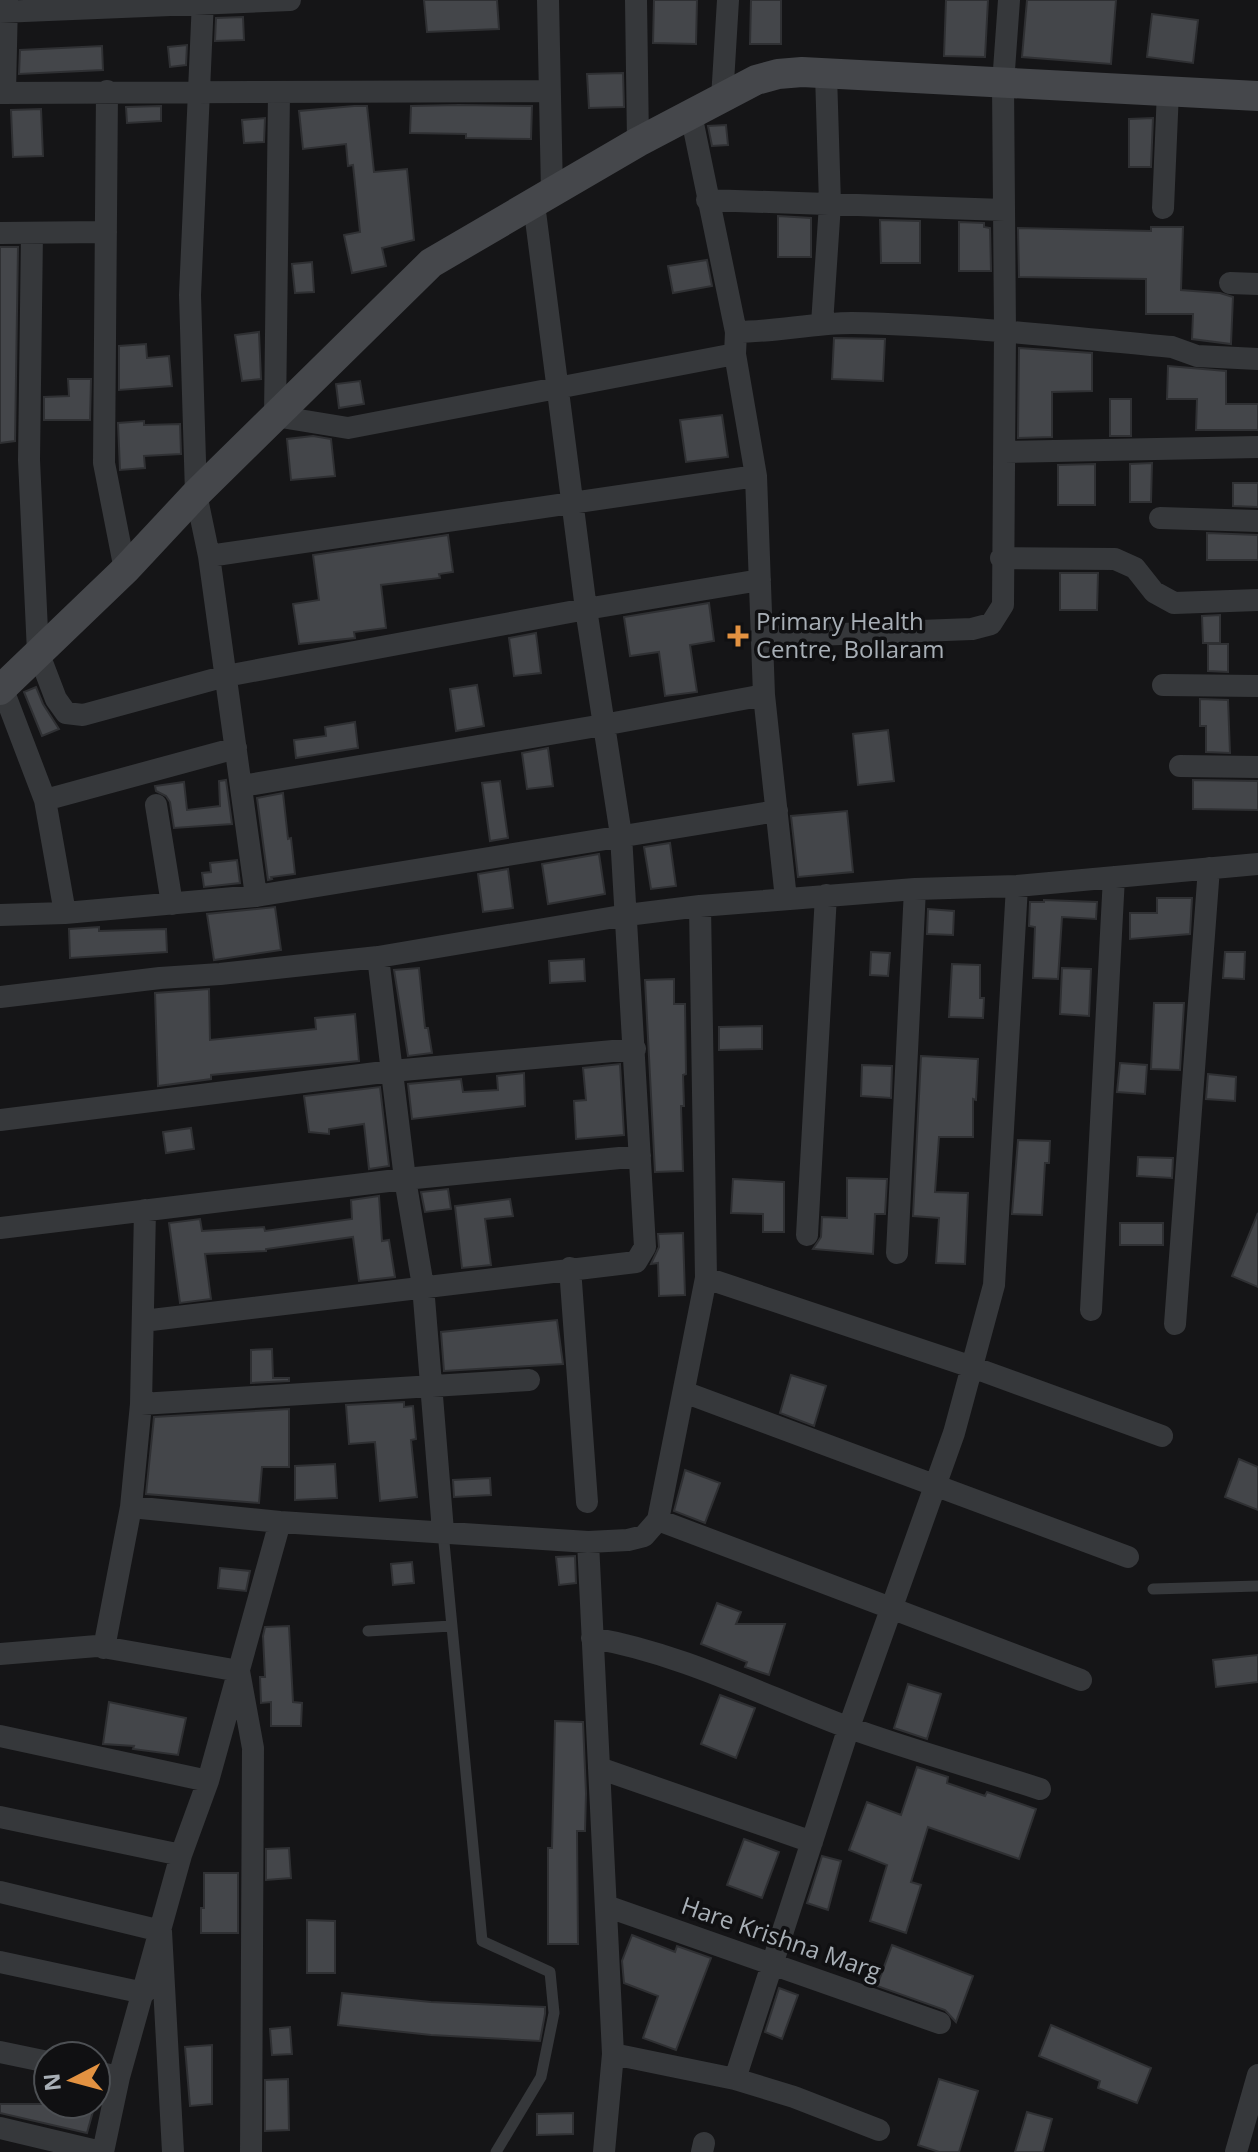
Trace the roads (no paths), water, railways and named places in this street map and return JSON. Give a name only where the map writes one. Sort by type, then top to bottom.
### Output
[{"type":"street","points":[[290,0],[5,8],[3,93],[549,91]]},
{"type":"street","points":[[143,1321],[636,1262],[645,1247],[621,835],[586,609],[557,388],[543,198],[549,91],[548,0]]},
{"type":"street","points":[[636,0],[638,142]]},
{"type":"street","points":[[722,99],[728,0]]},
{"type":"street","points":[[761,637],[972,629],[991,624],[1003,605],[1003,84],[1009,0]]},
{"type":"street","points":[[203,2],[190,295],[196,494],[209,556],[256,896]]},
{"type":"street","points":[[65,913],[45,800],[1,686],[125,570],[196,494],[431,263],[638,142],[756,80],[778,74],[1258,96]]},
{"type":"street","points":[[822,324],[830,204],[826,74]]},
{"type":"street","points":[[107,91],[104,463],[125,570]]},
{"type":"street","points":[[1163,208],[1168,91]]},
{"type":"street","points":[[275,416],[279,92]]},
{"type":"street","points":[[691,114],[736,343],[756,476],[764,695],[786,899]]},
{"type":"street","points":[[707,200],[1004,210]]},
{"type":"street","points":[[0,233],[106,232]]},
{"type":"street","points":[[32,233],[29,460],[38,652],[56,699],[66,713],[83,715],[226,676],[760,580]]},
{"type":"street","points":[[1230,283],[1258,284]]},
{"type":"street","points":[[275,416],[348,428],[557,388],[736,343],[790,326],[822,324],[1005,331],[1172,347],[1197,356],[1258,359]]},
{"type":"street","points":[[1005,452],[1258,447]]},
{"type":"street","points":[[209,556],[756,476]]},
{"type":"street","points":[[1160,518],[1258,521]]},
{"type":"street","points":[[1001,558],[1115,559],[1135,568],[1154,592],[1174,603],[1258,600]]},
{"type":"street","points":[[1163,685],[1258,686]]},
{"type":"street","points":[[242,786],[764,695]]},
{"type":"street","points":[[45,800],[236,748]]},
{"type":"street","points":[[1180,766],[1258,767]]},
{"type":"street","points":[[156,805],[172,904]]},
{"type":"street","points":[[0,915],[65,913],[256,896],[777,811]]},
{"type":"street","points":[[0,997],[378,957],[627,915],[700,906],[915,889],[1017,886],[1258,864]]},
{"type":"street","points":[[1175,1324],[1209,868]]},
{"type":"street","points":[[1091,1310],[1114,877]]},
{"type":"street","points":[[735,2079],[849,1727],[954,1433],[994,1285],[1017,886]]},
{"type":"street","points":[[897,1253],[915,889]]},
{"type":"street","points":[[807,1235],[826,895]]},
{"type":"street","points":[[131,1507],[280,1522],[588,1542],[644,1536],[658,1520],[706,1278],[700,906]]},
{"type":"street","points":[[378,957],[405,1179],[423,1286],[443,1531]]},
{"type":"street","points":[[0,1120],[392,1071],[635,1049]]},
{"type":"street","points":[[0,1228],[405,1179],[640,1156]]},
{"type":"street","points":[[104,1648],[131,1507],[141,1404],[145,1210]]},
{"type":"street","points":[[570,1268],[587,1502]]},
{"type":"street","points":[[706,1278],[972,1367],[1162,1436]]},
{"type":"street","points":[[141,1404],[529,1380]]},
{"type":"street","points":[[684,1392],[1128,1557]]},
{"type":"street","points":[[658,1520],[1081,1680]]},
{"type":"street","points":[[0,2128],[102,2152],[119,2077],[181,1855],[208,1781],[280,1522]]},
{"type":"street","points":[[588,1542],[613,2054],[604,2152]]},
{"type":"street","points":[[592,1638],[621,1643],[735,1682],[849,1727],[1040,1789]]},
{"type":"street","points":[[0,1654],[66,1647],[104,1648],[239,1671]]},
{"type":"street","points":[[239,1671],[253,1748],[251,2152]]},
{"type":"street","points":[[0,1736],[208,1781]]},
{"type":"street","points":[[599,1768],[812,1842]]},
{"type":"street","points":[[0,1817],[181,1855]]},
{"type":"street","points":[[0,1892],[161,1931]]},
{"type":"street","name":"Hare Krishna Marg","points":[[606,1906],[940,2023]]},
{"type":"street","points":[[161,1931],[173,2152]]},
{"type":"street","points":[[0,1962],[144,1993]]},
{"type":"street","points":[[0,2052],[32,2059]]},
{"type":"street","points":[[613,2054],[735,2079],[794,2097],[879,2130]]},
{"type":"street","points":[[112,2075],[119,2077]]},
{"type":"street","points":[[1236,2152],[1258,2075]]},
{"type":"lane","points":[[443,1531],[482,1941],[550,1972],[554,2013],[541,2077],[496,2152]]},
{"type":"lane","points":[[1153,1589],[1258,1586]]},
{"type":"lane","points":[[368,1631],[451,1626]]},
{"type":"place","name":"Primary Health Centre, Bollaram","points":[[738,636]]}]
